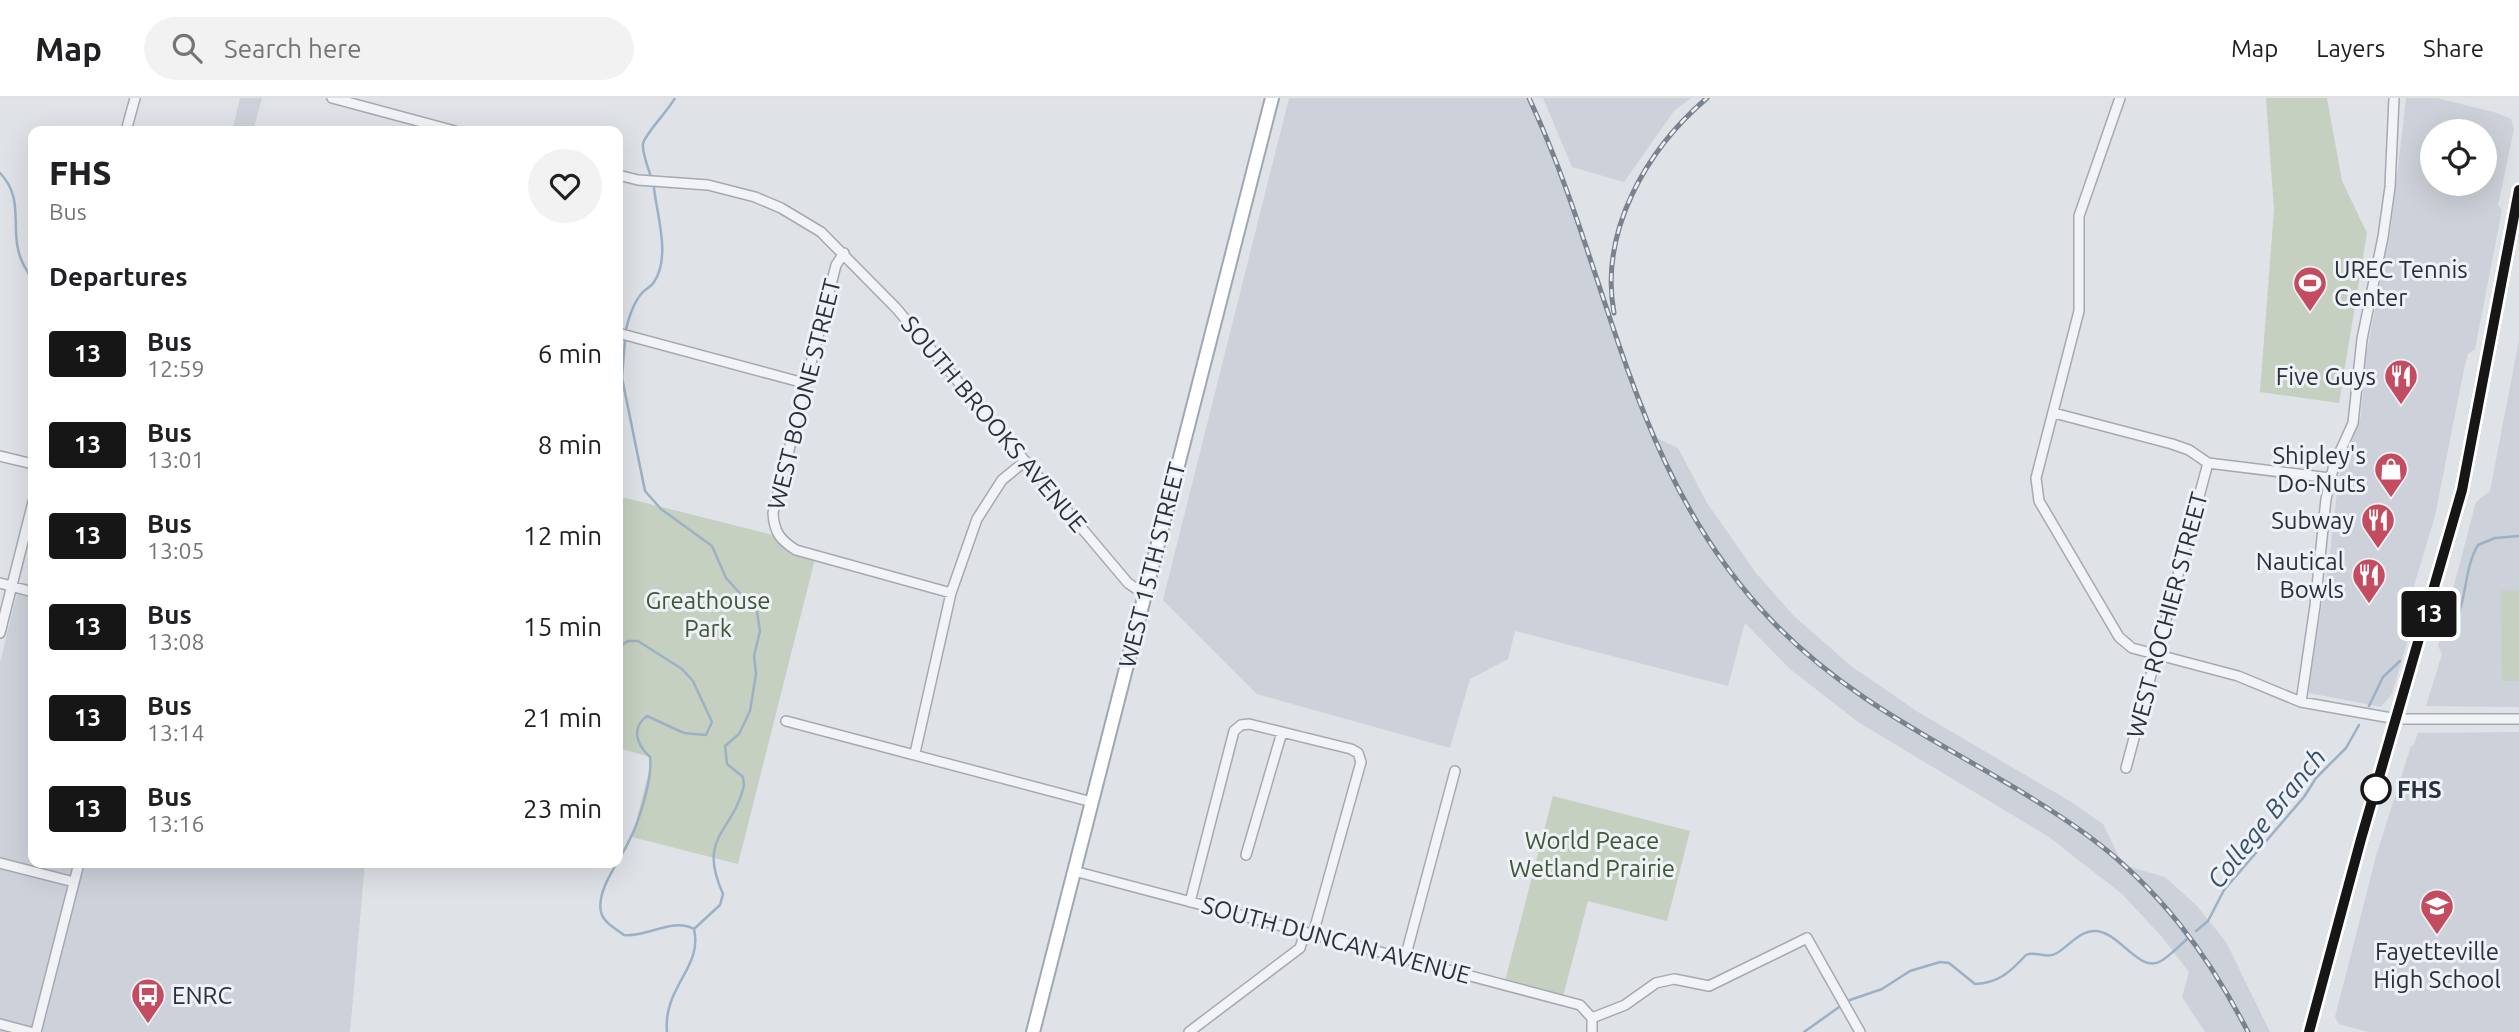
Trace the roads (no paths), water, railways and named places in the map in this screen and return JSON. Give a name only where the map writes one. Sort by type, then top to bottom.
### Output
[{"type":"main road","name":"WEST 15TH STREET","points":[[1033,1032],[1272,98]]},
{"type":"main road","points":[[2311,1032],[2462,490],[2519,190]]},
{"type":"street","points":[[127,126],[135,98]]},
{"type":"street","points":[[332,98],[436,126]]},
{"type":"street","points":[[2120,98],[2078,216],[2079,311],[2036,478],[2039,501],[2119,637],[2132,648],[2238,676],[2301,702],[2398,719],[2519,719]]},
{"type":"street","points":[[2301,702],[2330,478],[2353,423],[2362,339],[2383,237],[2390,187],[2394,98]]},
{"type":"street","name":"SOUTH BROOKS AVENUE","points":[[623,176],[638,180],[708,185],[755,197],[801,219],[844,253],[896,308],[1128,583],[1144,594]]},
{"type":"street","name":"WEST BOONE STREET","points":[[844,253],[835,265],[773,513],[778,536],[796,550],[951,593]]},
{"type":"street","points":[[623,334],[804,383]]},
{"type":"street","points":[[2054,413],[2178,446],[2208,463],[2330,478]]},
{"type":"street","points":[[0,456],[28,463]]},
{"type":"street","points":[[915,753],[951,593],[977,519],[988,497],[1002,480],[1024,462]]},
{"type":"street","name":"WEST ROCHIER STREET","points":[[2126,768],[2208,463]]},
{"type":"street","points":[[0,633],[28,532]]},
{"type":"street","points":[[0,583],[28,591]]},
{"type":"street","points":[[786,720],[1092,802]]},
{"type":"street","points":[[1189,1032],[1300,948],[1309,933],[1361,762],[1358,754],[1351,749],[1249,724],[1241,725],[1234,731],[1190,902]]},
{"type":"street","points":[[1246,855],[1282,733]]},
{"type":"street","points":[[1405,958],[1455,771]]},
{"type":"street","points":[[0,863],[74,882]]},
{"type":"street","points":[[0,1024],[33,1032],[78,868]]},
{"type":"street","name":"SOUTH DUNCAN AVENUE","points":[[1074,871],[1580,1005],[1591,1018]]},
{"type":"street","points":[[1592,1032],[1591,1018],[1625,1006],[1656,983],[1674,979],[1709,986],[1807,938],[1860,1032]]},
{"type":"waterway","points":[[651,177],[643,144],[675,98]]},
{"type":"waterway","points":[[0,173],[14,198],[18,250],[28,272]]},
{"type":"waterway","points":[[626,329],[634,306],[642,293],[654,282],[662,261],[662,236],[654,188]]},
{"type":"waterway","points":[[623,365],[625,340]]},
{"type":"waterway","points":[[623,383],[645,491],[661,509],[712,546],[726,578],[757,612],[760,631],[754,656],[756,674],[750,711],[739,734],[725,746],[727,764],[743,777],[744,786],[739,802],[715,847],[716,875],[723,894],[720,905],[694,929],[693,955],[671,1002],[667,1016],[667,1032]]},
{"type":"waterway","name":"College Branch","points":[[2441,640],[2450,631],[2461,608],[2472,557],[2478,545],[2495,538],[2519,536]]},
{"type":"waterway","points":[[623,644],[628,641],[638,641],[682,669],[693,681],[712,722],[706,735],[684,733],[647,716],[642,721],[637,736],[641,747],[650,757],[647,788],[641,812],[623,852]]},
{"type":"waterway","name":"College Branch","points":[[2369,706],[2383,677],[2400,661]]},
{"type":"waterway","name":"College Branch","points":[[2196,931],[2208,921],[2224,890],[2304,797],[2316,778],[2346,748],[2359,725]]},
{"type":"waterway","points":[[614,868],[602,894],[601,912],[607,922],[624,935],[641,934],[677,925],[694,929]]},
{"type":"waterway","name":"College Branch","points":[[1847,1001],[1882,989],[1910,971],[1940,962],[1949,963],[1975,984],[1991,981],[2009,971],[2026,955],[2053,955],[2089,932],[2104,933],[2145,962],[2153,963],[2164,959],[2187,939]]},
{"type":"waterway","name":"College Branch","points":[[1804,1032],[1842,1005]]},
{"type":"railway","points":[[1529,98],[1558,166],[1628,371],[1654,438],[1686,502],[1724,564],[1773,622],[1809,656],[1847,685],[1886,712],[2047,808],[2113,855],[2159,900],[2179,924],[2216,976],[2248,1032]]},
{"type":"railway","points":[[1614,313],[1611,282],[1614,252],[1621,222],[1632,194],[1665,142],[1707,98]]},
{"type":"place","name":"UREC Tennis Center","points":[[2310,313]]},
{"type":"place","name":"Five Guys","points":[[2401,406]]},
{"type":"place","name":"Shipley's Do-Nuts","points":[[2391,499]]},
{"type":"place","name":"Subway","points":[[2378,550]]},
{"type":"place","name":"Nautical Bowls","points":[[2369,605]]},
{"type":"place","name":"FHS","points":[[2376,789]]},
{"type":"place","name":"Fayetteville High School","points":[[2437,936]]},
{"type":"place","name":"ENRC","points":[[148,1025]]},
{"type":"park label","name":"Greathouse Park","points":[[708,614]]},
{"type":"park label","name":"World Peace Wetland Prairie","points":[[1592,854]]}]
